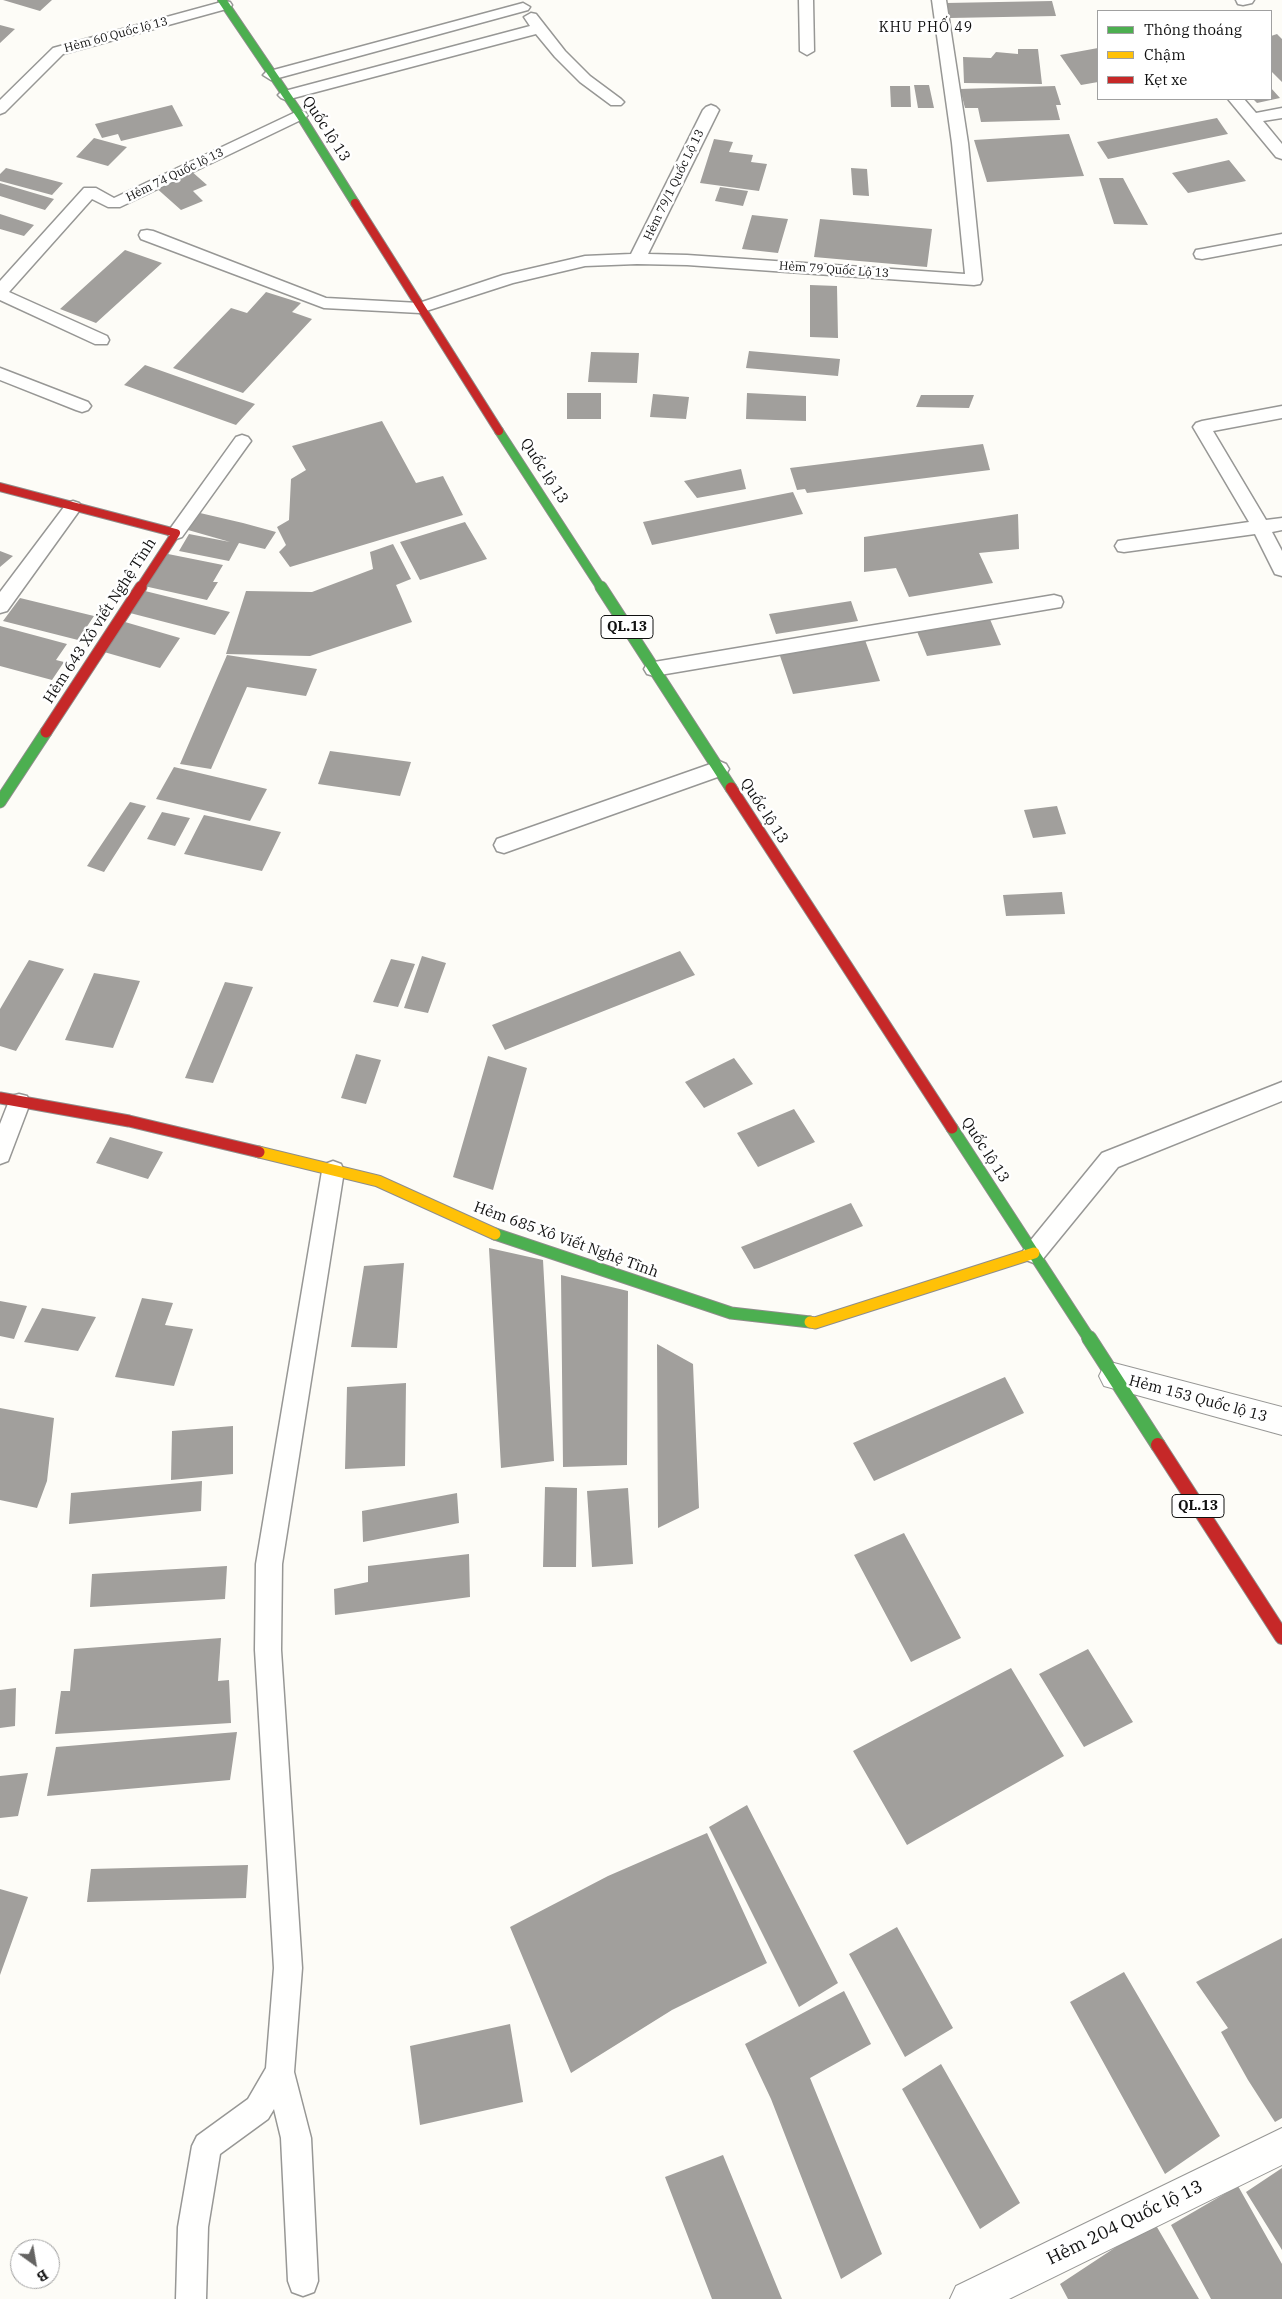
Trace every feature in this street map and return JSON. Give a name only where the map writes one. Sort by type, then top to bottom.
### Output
[{"type":"main road","name":"Quốc lộ 13","points":[[223,2],[300,115],[420,308],[1282,1637]]},
{"type":"main road","name":"Hẻm 643 Xô viết Nghệ Tĩnh","points":[[0,486],[176,533],[0,802]]},
{"type":"main road","name":"Hẻm 685 Xô Viết Nghệ Tĩnh","points":[[10,1101],[128,1121],[378,1181],[502,1236],[731,1313],[815,1323],[1034,1253]]},
{"type":"street","name":"Hẻm 153 Quốc lộ 13","points":[[1114,1376],[1282,1421]]},
{"type":"street","name":"Hẻm 204 Quốc lộ 13","points":[[969,2299],[1282,2146]]},
{"type":"lane","points":[[806,0],[807,51]]},
{"type":"lane","name":"Hẻm 79 Quốc Lộ 13","points":[[420,308],[509,279],[585,262],[637,259],[688,260],[974,280],[960,143],[938,0]]},
{"type":"lane","name":"Hẻm 60 Quốc lộ 13","points":[[0,109],[58,51],[223,2]]},
{"type":"lane","points":[[271,75],[521,3],[560,54],[585,79],[616,102]]},
{"type":"lane","points":[[286,95],[540,28]]},
{"type":"lane","points":[[1237,100],[1282,154]]},
{"type":"lane","name":"Hẻm 79/1 Quốc Lộ 13","points":[[637,259],[711,110]]},
{"type":"lane","points":[[1251,119],[1282,113]]},
{"type":"lane","name":"Hẻm 74 Quốc lộ 13","points":[[0,293],[90,192],[114,204],[300,115]]},
{"type":"lane","points":[[146,235],[324,303],[420,308]]},
{"type":"lane","points":[[1202,254],[1282,239]]},
{"type":"lane","points":[[0,293],[101,340]]},
{"type":"lane","points":[[0,374],[82,406]]},
{"type":"lane","points":[[1282,412],[1202,427],[1261,527],[1282,569]]},
{"type":"lane","points":[[176,533],[242,441]]},
{"type":"lane","points":[[0,606],[73,507]]},
{"type":"lane","points":[[1124,546],[1282,524]]},
{"type":"lane","points":[[654,669],[1054,602]]},
{"type":"lane","points":[[504,845],[719,769]]},
{"type":"lane","points":[[1034,1253],[1110,1160],[1282,1091]]},
{"type":"lane","points":[[0,1154],[10,1101]]},
{"type":"lane","points":[[303,2281],[296,2138],[280,2072],[288,1968],[268,1650],[269,1564],[333,1171]]},
{"type":"lane","points":[[191,2299],[193,2227],[207,2146],[258,2109],[280,2072]]},
{"type":"building","points":[[3,0],[52,0],[40,11]]},
{"type":"building","points":[[1052,1],[1056,16],[950,18],[946,3]]},
{"type":"building","points":[[0,25],[15,29],[0,43]]},
{"type":"building","points":[[1277,34],[1282,39],[1282,82],[1272,72],[1272,36]]},
{"type":"building","points":[[1097,48],[1097,82],[1081,85],[1060,55]]},
{"type":"building","points":[[1018,49],[1038,49],[1042,84],[964,83],[963,57],[991,58],[996,52],[1018,54]]},
{"type":"building","points":[[914,85],[929,85],[934,108],[918,108]]},
{"type":"building","points":[[890,86],[910,86],[911,107],[891,107]]},
{"type":"building","points":[[1055,86],[1061,105],[1056,105],[1060,120],[981,122],[978,108],[965,108],[960,89]]},
{"type":"building","points":[[1272,89],[1280,98],[1272,100]]},
{"type":"building","points":[[1254,100],[1271,100],[1257,103]]},
{"type":"building","points":[[172,105],[183,126],[121,141],[118,134],[102,138],[95,124]]},
{"type":"building","points":[[1217,118],[1228,134],[1108,159],[1097,142]]},
{"type":"building","points":[[1069,134],[1084,176],[987,182],[974,140]]},
{"type":"building","points":[[94,138],[127,147],[108,166],[76,157]]},
{"type":"building","points":[[714,139],[733,142],[729,152],[753,155],[751,162],[767,164],[759,191],[700,183]]},
{"type":"building","points":[[1229,160],[1246,181],[1188,193],[1172,173]]},
{"type":"building","points":[[6,168],[63,183],[52,195],[0,181],[0,174]]},
{"type":"building","points":[[851,168],[867,169],[869,196],[853,195]]},
{"type":"building","points":[[190,170],[207,185],[193,191],[203,201],[181,210],[154,186]]},
{"type":"building","points":[[1099,178],[1123,178],[1148,225],[1114,224]]},
{"type":"building","points":[[0,183],[54,199],[45,210],[0,196]]},
{"type":"building","points":[[720,187],[748,191],[743,206],[715,201]]},
{"type":"building","points":[[0,214],[34,225],[24,236],[0,229]]},
{"type":"building","points":[[752,215],[788,219],[778,253],[742,249]]},
{"type":"building","points":[[820,219],[932,229],[927,267],[814,257]]},
{"type":"building","points":[[125,250],[162,263],[96,323],[60,309]]},
{"type":"building","points":[[810,285],[837,286],[838,338],[810,337]]},
{"type":"building","points":[[266,292],[301,303],[292,312],[312,319],[243,393],[173,368],[231,308],[247,313]]},
{"type":"building","points":[[749,351],[840,359],[838,376],[746,368]]},
{"type":"building","points":[[591,352],[639,353],[637,383],[588,382]]},
{"type":"building","points":[[145,365],[255,404],[236,425],[124,385]]},
{"type":"building","points":[[567,393],[601,393],[601,419],[567,419]]},
{"type":"building","points":[[747,393],[806,396],[806,421],[746,419]]},
{"type":"building","points":[[653,394],[689,397],[686,419],[650,417]]},
{"type":"building","points":[[921,395],[974,395],[969,408],[916,407]]},
{"type":"building","points":[[382,421],[416,483],[443,476],[463,515],[290,567],[279,552],[286,545],[277,527],[289,520],[291,479],[306,470],[292,446]]},
{"type":"building","points":[[983,444],[990,470],[807,493],[805,489],[797,490],[790,468]]},
{"type":"building","points":[[741,469],[746,489],[697,498],[684,481]]},
{"type":"building","points":[[793,492],[803,514],[652,545],[643,522]]},
{"type":"building","points":[[200,513],[276,532],[265,549],[239,543],[229,561],[179,551],[189,534],[230,542],[188,530]]},
{"type":"building","points":[[1018,514],[1019,549],[979,553],[993,583],[909,597],[896,568],[864,572],[864,537]]},
{"type":"building","points":[[465,522],[487,559],[420,580],[400,542]]},
{"type":"building","points":[[393,544],[411,579],[396,585],[412,622],[310,656],[226,654],[246,591],[312,592],[373,569],[370,552]]},
{"type":"building","points":[[0,551],[13,556],[0,567]]},
{"type":"building","points":[[168,554],[223,565],[213,582],[218,582],[207,600],[144,586]]},
{"type":"building","points":[[145,591],[230,612],[215,635],[130,613]]},
{"type":"building","points":[[20,598],[94,616],[78,640],[3,621]]},
{"type":"building","points":[[851,601],[858,621],[776,634],[769,614]]},
{"type":"building","points":[[989,617],[1001,645],[927,656],[916,629]]},
{"type":"building","points":[[125,622],[180,638],[160,668],[104,652]]},
{"type":"building","points":[[0,626],[67,644],[56,660],[64,662],[52,680],[0,666]]},
{"type":"building","points":[[865,640],[880,681],[793,694],[779,653]]},
{"type":"building","points":[[227,655],[317,669],[306,696],[247,687],[211,769],[180,764]]},
{"type":"building","points":[[330,751],[411,762],[400,796],[318,784]]},
{"type":"building","points":[[174,767],[267,789],[250,821],[156,799]]},
{"type":"building","points":[[130,802],[146,806],[104,872],[87,866]]},
{"type":"building","points":[[1057,806],[1066,834],[1033,838],[1024,810]]},
{"type":"building","points":[[162,812],[190,818],[175,846],[147,839]]},
{"type":"building","points":[[204,815],[281,832],[262,871],[184,854]]},
{"type":"building","points":[[1062,892],[1065,914],[1006,916],[1003,895]]},
{"type":"building","points":[[680,951],[695,975],[505,1050],[492,1025]]},
{"type":"building","points":[[422,956],[446,963],[428,1013],[404,1008]]},
{"type":"building","points":[[391,959],[415,964],[398,1007],[373,1002]]},
{"type":"building","points":[[29,960],[64,969],[16,1051],[0,1046],[0,1009]]},
{"type":"building","points":[[94,973],[140,981],[113,1048],[65,1040]]},
{"type":"building","points":[[225,982],[253,987],[213,1083],[185,1078]]},
{"type":"building","points":[[356,1054],[381,1060],[366,1104],[341,1098]]},
{"type":"building","points":[[488,1056],[527,1068],[493,1190],[453,1177]]},
{"type":"building","points":[[734,1058],[753,1084],[704,1108],[685,1082]]},
{"type":"building","points":[[794,1109],[815,1142],[758,1167],[737,1133]]},
{"type":"building","points":[[110,1137],[163,1152],[148,1179],[96,1163]]},
{"type":"building","points":[[851,1203],[863,1226],[759,1268],[754,1269],[741,1247]]},
{"type":"building","points":[[489,1248],[543,1260],[554,1461],[501,1468]]},
{"type":"building","points":[[404,1263],[397,1348],[351,1347],[364,1266]]},
{"type":"building","points":[[561,1275],[628,1291],[627,1465],[563,1467]]},
{"type":"building","points":[[142,1298],[173,1303],[165,1325],[193,1329],[174,1386],[115,1377]]},
{"type":"building","points":[[0,1301],[27,1306],[14,1339],[0,1336]]},
{"type":"building","points":[[42,1308],[96,1317],[78,1351],[24,1342]]},
{"type":"building","points":[[657,1344],[693,1364],[699,1508],[658,1528]]},
{"type":"building","points":[[1005,1377],[1024,1413],[874,1481],[853,1443]]},
{"type":"building","points":[[406,1383],[405,1466],[345,1469],[347,1387]]},
{"type":"building","points":[[0,1408],[54,1418],[47,1481],[37,1508],[0,1500]]},
{"type":"building","points":[[233,1426],[233,1474],[171,1480],[172,1431]]},
{"type":"building","points":[[202,1481],[201,1511],[69,1524],[71,1493]]},
{"type":"building","points":[[545,1487],[577,1488],[576,1567],[543,1567]]},
{"type":"building","points":[[628,1488],[633,1564],[592,1567],[587,1491]]},
{"type":"building","points":[[457,1493],[459,1523],[363,1542],[362,1511]]},
{"type":"building","points":[[904,1533],[961,1638],[911,1662],[854,1555]]},
{"type":"building","points":[[469,1554],[470,1597],[335,1615],[334,1589],[368,1582],[368,1566]]},
{"type":"building","points":[[227,1566],[225,1599],[90,1607],[92,1574]]},
{"type":"building","points":[[221,1638],[218,1681],[229,1680],[231,1723],[55,1734],[61,1691],[70,1691],[74,1649]]},
{"type":"building","points":[[1088,1649],[1133,1722],[1084,1747],[1039,1674]]},
{"type":"building","points":[[1011,1668],[1064,1756],[907,1845],[853,1751]]},
{"type":"building","points":[[16,1688],[15,1726],[0,1728],[0,1690]]},
{"type":"building","points":[[237,1732],[230,1780],[47,1796],[56,1747]]},
{"type":"building","points":[[28,1773],[18,1816],[0,1818],[0,1776]]},
{"type":"building","points":[[747,1805],[838,1983],[799,2007],[709,1827]]},
{"type":"building","points":[[707,1833],[767,1963],[672,2010],[571,2073],[510,1927],[608,1876]]},
{"type":"building","points":[[248,1865],[246,1898],[87,1902],[91,1869]]},
{"type":"building","points":[[0,1889],[28,1897],[0,1975]]},
{"type":"building","points":[[897,1927],[953,2028],[905,2057],[849,1954]]},
{"type":"building","points":[[1282,1938],[1282,2118],[1275,2122],[1248,2080],[1221,2032],[1228,2028],[1196,1982]]},
{"type":"building","points":[[1124,1972],[1220,2136],[1165,2174],[1070,2002]]},
{"type":"building","points":[[844,1991],[871,2044],[810,2078],[882,2254],[841,2279],[771,2099],[745,2044]]},
{"type":"building","points":[[510,2024],[523,2102],[420,2125],[410,2046]]},
{"type":"building","points":[[941,2064],[1020,2203],[980,2229],[902,2089]]},
{"type":"building","points":[[723,2155],[782,2299],[712,2299],[665,2177]]},
{"type":"building","points":[[1282,2168],[1282,2250],[1246,2192]]},
{"type":"building","points":[[1238,2186],[1282,2264],[1282,2299],[1211,2299],[1171,2225]]},
{"type":"building","points":[[1154,2222],[1199,2299],[1068,2299],[1060,2284]]},
{"type":"traffic: fast","points":[[222,0],[300,115],[355,203]]},
{"type":"traffic: fast","points":[[499,431],[731,788]]},
{"type":"traffic: fast","points":[[0,802],[46,732]]},
{"type":"traffic: fast","points":[[952,1128],[1158,1445]]},
{"type":"traffic: fast","points":[[495,1234],[731,1313],[810,1322]]},
{"type":"traffic: slow","points":[[259,1152],[378,1181],[495,1234]]},
{"type":"traffic: slow","points":[[810,1322],[815,1323],[1034,1253]]},
{"type":"traffic: jam","points":[[355,203],[499,431]]},
{"type":"traffic: jam","points":[[0,487],[176,533],[46,732]]},
{"type":"traffic: jam","points":[[731,788],[952,1128]]},
{"type":"traffic: jam","points":[[0,1098],[129,1121],[259,1152]]},
{"type":"traffic: jam","points":[[1158,1445],[1282,1637]]},
{"type":"district","name":"KHU PHỐ 49","points":[[926,28]]}]
